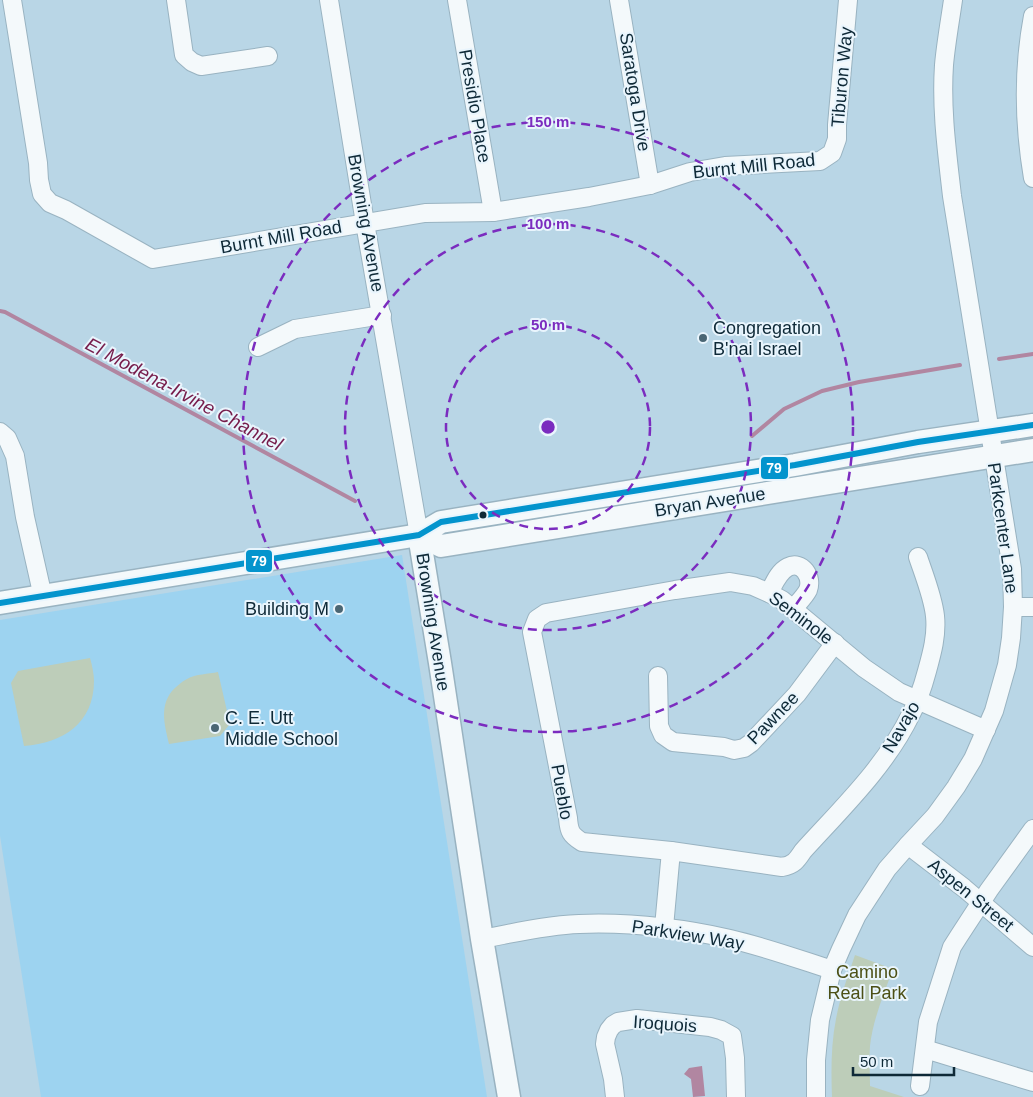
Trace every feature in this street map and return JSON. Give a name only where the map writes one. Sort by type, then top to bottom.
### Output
[{"type":"main road","name":"Bryan Avenue","points":[[0,603],[419,535],[441,522],[1033,424]]},
{"type":"main road","name":"Bryan Avenue","points":[[419,535],[441,546],[1033,450]]},
{"type":"main road","name":"Browning Avenue","points":[[419,535],[482,939],[510,1097]]},
{"type":"street","name":"Burnt Mill Road","points":[[12,0],[42,194],[50,203],[153,259],[424,213],[493,212],[589,197],[650,185],[690,172],[724,166],[820,161],[832,153]]},
{"type":"street","points":[[176,0],[184,55],[192,62],[202,66],[268,56]]},
{"type":"street","name":"Browning Avenue","points":[[329,0],[419,535]]},
{"type":"street","name":"Presidio Place","points":[[457,0],[493,212]]},
{"type":"street","name":"Saratoga Drive","points":[[620,0],[650,185]]},
{"type":"street","name":"Tiburon Way","points":[[832,153],[837,139],[848,0]]},
{"type":"street","name":"Parkcenter Lane","points":[[816,1097],[816,1060],[820,1020],[832,970],[857,915],[887,869],[935,816],[973,759],[994,711],[1007,665],[1011,638],[1013,607],[1012,569],[952,196],[947,151],[944,65],[953,0]]},
{"type":"street","points":[[1033,16],[1026,66],[1026,111],[1033,178]]},
{"type":"street","points":[[258,347],[295,329],[382,315]]},
{"type":"street","points":[[0,432],[8,438],[14,456],[25,517],[43,597]]},
{"type":"street","name":"Navajo","points":[[790,866],[798,860],[803,851],[872,773],[895,743],[917,701],[934,649],[935,625],[933,606],[918,557]]},
{"type":"street","points":[[769,593],[778,576],[786,568],[794,565],[802,568],[808,574],[810,581],[808,591],[793,609]]},
{"type":"street","name":"Seminole","points":[[537,619],[546,613],[675,590],[730,582],[754,586],[769,593],[793,609],[864,668],[899,692],[986,730]]},
{"type":"street","points":[[1013,607],[1033,607]]},
{"type":"street","name":"Pueblo","points":[[537,619],[532,632],[568,818],[568,827],[572,836],[582,842],[671,851],[782,868],[790,866]]},
{"type":"street","name":"Pawnee","points":[[658,676],[659,726],[663,735],[673,742],[724,747],[734,750],[744,748],[751,743],[797,694],[834,643]]},
{"type":"street","points":[[920,1086],[928,1022],[952,947],[981,902],[1033,830]]},
{"type":"street","name":"Aspen Street","points":[[908,845],[981,902],[1033,946]]},
{"type":"street","points":[[664,927],[671,851]]},
{"type":"street","name":"Parkview Way","points":[[482,939],[577,924],[664,927],[731,940],[832,970]]},
{"type":"street","name":"Iroquois","points":[[615,1097],[605,1044],[606,1037],[609,1030],[618,1022],[637,1019],[710,1027],[732,1036],[735,1058],[736,1097]]},
{"type":"street","points":[[925,1049],[1033,1082]]},
{"type":"shaded area","name":"C. E. Utt Middle School","points":[[402,555],[487,1097],[41,1097],[0,836],[0,620]]},
{"type":"shaded area","points":[[702,1066],[705,1096],[693,1097],[691,1079],[684,1074],[689,1068]]},
{"type":"green space","points":[[90,658],[94,678],[93,696],[89,708],[82,719],[74,728],[63,735],[38,744],[24,746],[11,683],[18,671]]},
{"type":"green space","points":[[218,672],[230,724],[220,736],[169,744],[164,710],[172,691],[191,677]]},
{"type":"green space","name":"Camino Real Park","points":[[855,955],[893,969],[871,1036],[870,1086],[904,1097],[832,1097],[834,1028]]},
{"type":"waterway","name":"El Modena-Irvine Channel","points":[[0,311],[355,501]]},
{"type":"waterway","name":"El Modena-Irvine Channel","points":[[999,359],[1033,354]]},
{"type":"waterway","name":"El Modena-Irvine Channel","points":[[752,436],[784,409],[822,391],[859,382],[960,365]]},
{"type":"transit line","name":"79","points":[[0,603],[419,535],[441,522],[795,465],[918,442],[1033,425]]},
{"type":"place","name":"Congregation B'nai Israel","points":[[703,338]]},
{"type":"place","name":"Building M","points":[[339,609]]},
{"type":"place","name":"C. E. Utt Middle School","points":[[215,728]]}]
